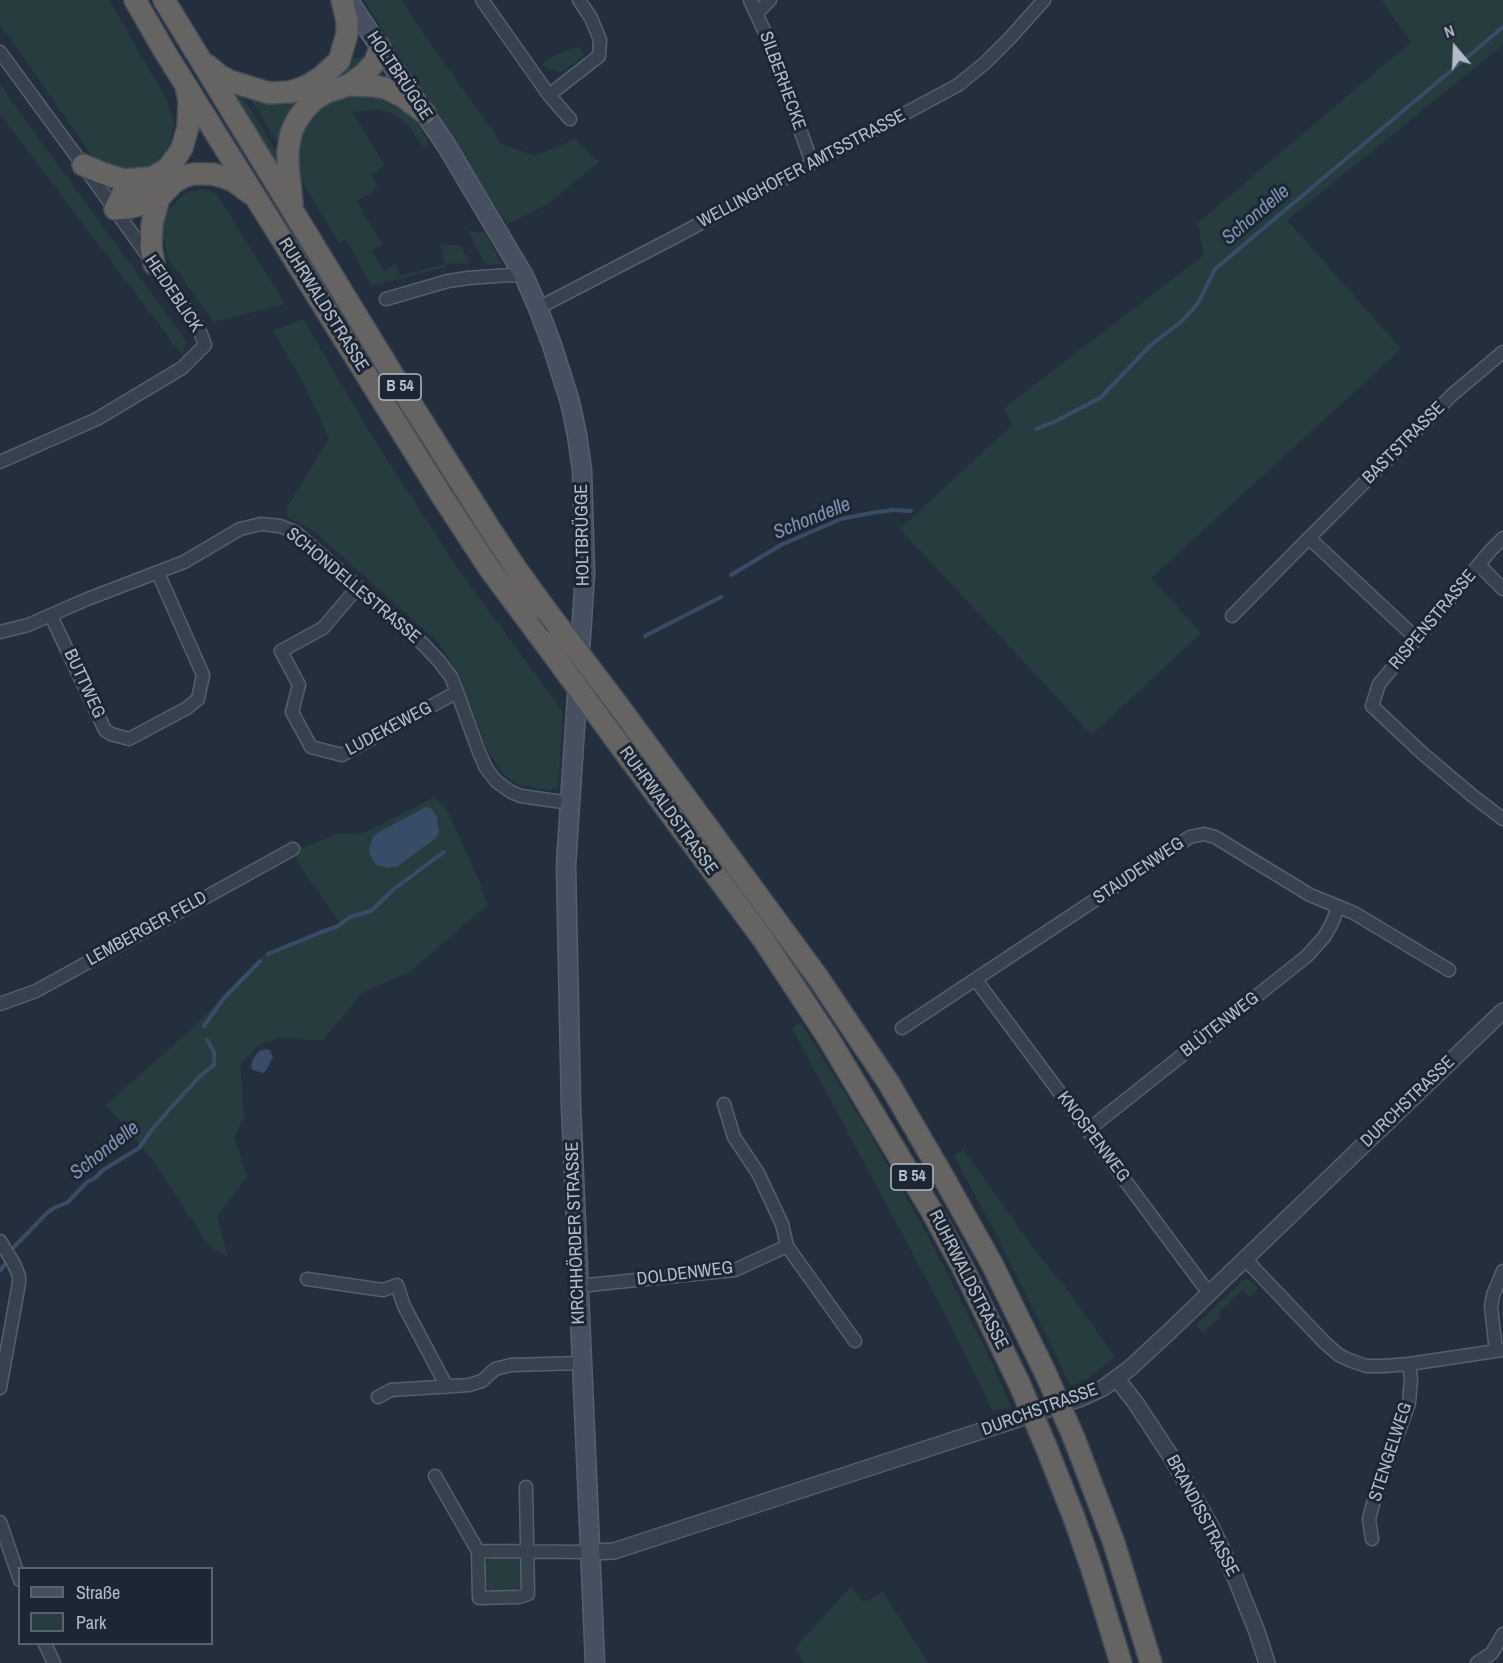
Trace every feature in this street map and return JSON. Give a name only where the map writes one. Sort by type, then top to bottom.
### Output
[{"type":"highway","name":"RUHRWALDSTRASSE","points":[[135,0],[440,493],[489,568],[763,939],[827,1036],[931,1209],[1019,1383],[1047,1449],[1091,1566],[1121,1663]]},
{"type":"highway","name":"RUHRWALDSTRASSE","points":[[164,0],[393,375],[517,570],[817,976],[890,1085],[992,1264],[1045,1372],[1074,1438],[1113,1543],[1150,1663]]},
{"type":"highway","points":[[339,61],[347,21],[342,0]]},
{"type":"highway","points":[[195,52],[220,76],[269,93],[290,92],[307,86],[339,61],[359,52],[380,47]]},
{"type":"highway","points":[[293,212],[289,189],[288,150],[291,133],[297,120],[315,99],[327,92],[349,85],[365,73],[375,62],[380,47]]},
{"type":"highway","points":[[115,209],[122,195],[167,169],[182,148],[188,127],[189,108],[188,95],[182,79]]},
{"type":"highway","points":[[349,85],[385,88],[402,96],[425,113]]},
{"type":"highway","points":[[83,165],[124,180],[151,178]]},
{"type":"highway","points":[[154,264],[151,247],[152,224],[159,198],[172,183],[194,174],[217,175],[235,182],[257,199]]},
{"type":"highway","points":[[115,209],[141,205],[159,198]]},
{"type":"main road","name":"HOLTBRÜGGE","points":[[348,0],[425,113],[524,276],[552,345],[570,402],[582,470],[585,574],[570,803]]},
{"type":"main road","name":"KIRCHHÖRDER STRASSE","points":[[570,803],[566,866],[568,1014],[595,1663]]},
{"type":"street","points":[[482,0],[549,95],[570,119]]},
{"type":"street","points":[[549,95],[599,56],[600,40],[591,18],[579,0]]},
{"type":"street","name":"SILBERHECKE","points":[[750,0],[767,38],[812,163]]},
{"type":"street","points":[[757,13],[770,0]]},
{"type":"street","name":"WELLINGHOFER AMTSSTRASSE","points":[[538,308],[958,84],[985,63],[1011,38],[1044,0]]},
{"type":"street","name":"HEIDEBLICK","points":[[0,52],[198,326],[205,345],[182,368],[97,419],[0,462]]},
{"type":"street","points":[[386,300],[448,281],[510,275],[524,276]]},
{"type":"street","name":"BASTSTRASSE","points":[[1232,616],[1453,394],[1503,352]]},
{"type":"street","name":"SCHONDELLESTRASSE","points":[[0,632],[28,625],[85,600],[184,562],[240,529],[272,524],[280,526],[294,532],[432,653],[451,677],[478,752],[496,781],[521,796],[570,803]]},
{"type":"street","points":[[1309,538],[1416,638]]},
{"type":"street","name":"RISPENSTRASSE","points":[[1503,538],[1379,684],[1372,706],[1422,753],[1503,819]]},
{"type":"street","points":[[1479,565],[1503,589]]},
{"type":"street","name":"BUTTWEG","points":[[51,616],[105,730],[129,739],[198,699],[203,675],[158,573]]},
{"type":"street","name":"LUDEKEWEG","points":[[358,587],[323,628],[281,651],[299,685],[292,712],[311,747],[342,755],[457,692]]},
{"type":"street","name":"STAUDENWEG","points":[[902,1028],[1190,837],[1204,834],[1215,837],[1310,895],[1354,913],[1449,970]]},
{"type":"street","name":"LEMBERGER FELD","points":[[0,1004],[36,991],[293,849]]},
{"type":"street","name":"BLÜTENWEG","points":[[1088,1130],[1307,956],[1324,937],[1338,907]]},
{"type":"street","name":"KNOSPENWEG","points":[[976,980],[1210,1293]]},
{"type":"street","name":"DURCHSTRASSE","points":[[589,1552],[614,1551],[1079,1399],[1103,1388],[1117,1379],[1150,1350],[1503,1011]]},
{"type":"street","points":[[724,1104],[734,1137],[758,1173],[782,1224],[787,1246],[855,1341]]},
{"type":"street","points":[[0,1241],[19,1276],[0,1388]]},
{"type":"street","name":"DOLDENWEG","points":[[578,1286],[735,1270],[787,1246]]},
{"type":"street","points":[[1245,1259],[1325,1343],[1339,1355],[1366,1366],[1409,1364],[1499,1351],[1491,1307],[1493,1295],[1503,1271]]},
{"type":"street","points":[[307,1279],[383,1290],[397,1285],[404,1306],[447,1387]]},
{"type":"street","points":[[378,1397],[391,1390],[469,1385],[482,1381],[495,1369],[511,1365],[582,1363]]},
{"type":"street","name":"STENGELWEG","points":[[1372,1539],[1369,1519],[1374,1500],[1409,1403],[1411,1379],[1409,1364]]},
{"type":"street","name":"BRANDISSTRASSE","points":[[1117,1379],[1170,1455],[1211,1527],[1235,1577],[1268,1663]]},
{"type":"street","points":[[435,1476],[478,1551],[479,1598],[519,1597],[528,1594],[526,1487]]},
{"type":"street","points":[[0,1522],[18,1574]]},
{"type":"street","points":[[478,1551],[589,1552]]},
{"type":"street","points":[[1477,1663],[1492,1653],[1503,1634]]},
{"type":"street","points":[[45,1645],[54,1663]]},
{"type":"green space","points":[[0,0],[109,0],[167,100],[174,122],[170,145],[156,164],[136,170],[101,168],[0,24]]},
{"type":"green space","points":[[364,0],[401,0],[502,144],[535,156],[575,139],[599,162],[545,206],[507,224]]},
{"type":"green space","points":[[1381,0],[1503,0],[1503,45],[1287,220],[1401,349],[1151,578],[1201,633],[1092,735],[900,529],[1012,425],[1004,408],[1204,255],[1198,223],[1411,42]]},
{"type":"green space","points":[[579,46],[584,55],[561,73],[541,65],[555,55]]},
{"type":"green space","points":[[367,56],[281,148],[248,95],[341,65],[354,58]]},
{"type":"green space","points":[[0,85],[187,342],[182,355],[0,114]]},
{"type":"green space","points":[[239,91],[281,159],[278,161],[275,160],[235,95]]},
{"type":"green space","points":[[369,94],[403,110],[417,122],[428,144],[423,147],[408,125],[394,114],[376,109],[352,112],[385,165],[370,175],[378,188],[357,201],[383,244],[371,251],[384,271],[396,264],[400,276],[445,264],[441,244],[461,246],[470,263],[446,264],[447,267],[371,286],[346,239],[339,243],[297,173],[297,143],[315,112],[341,96]]},
{"type":"green space","points":[[202,189],[216,193],[285,304],[214,322],[168,258],[162,230],[169,210],[184,193]]},
{"type":"green space","points":[[468,231],[485,233],[502,264],[488,265],[484,262]]},
{"type":"green space","points":[[303,319],[373,438],[458,569],[563,712],[558,787],[549,790],[520,785],[506,777],[490,755],[457,673],[439,643],[314,531],[287,517],[286,509],[329,438],[302,380],[273,331]]},
{"type":"green space","points":[[433,798],[445,806],[479,881],[487,905],[411,971],[362,993],[323,1040],[282,1037],[259,1045],[240,1065],[244,1117],[234,1138],[247,1177],[217,1216],[228,1257],[209,1246],[153,1160],[106,1105],[196,1025],[265,954],[340,923],[296,860],[299,849],[337,834],[369,831]]},
{"type":"green space","points":[[800,1022],[867,1129],[927,1234],[988,1354],[1011,1407],[993,1411],[944,1312],[792,1028]]},
{"type":"green space","points":[[963,1149],[1033,1248],[1066,1288],[1115,1357],[1088,1378],[1071,1386],[994,1230],[954,1156]]},
{"type":"green space","points":[[1243,1280],[1251,1280],[1258,1288],[1250,1297],[1242,1290],[1218,1313],[1221,1317],[1203,1333],[1196,1325]]},
{"type":"green space","points":[[514,1556],[522,1563],[521,1586],[513,1593],[492,1592],[484,1583],[487,1562],[495,1557]]},
{"type":"green space","points":[[851,1587],[863,1602],[883,1592],[928,1663],[805,1663],[795,1648]]},
{"type":"water","points":[[426,807],[431,808],[437,817],[439,832],[436,838],[398,866],[389,868],[376,865],[369,849],[373,836]]},
{"type":"water","points":[[267,1049],[273,1057],[267,1069],[263,1073],[253,1070],[251,1067],[253,1059],[259,1051]]},
{"type":"waterway","name":"Schondelle","points":[[1036,429],[1100,398],[1151,345],[1182,321],[1193,309],[1215,269],[1503,27]]},
{"type":"waterway","name":"Schondelle","points":[[731,575],[781,545],[841,519],[893,510],[911,511]]},
{"type":"waterway","name":"Schondelle","points":[[645,636],[721,597]]},
{"type":"waterway","name":"Schondelle","points":[[268,954],[338,926],[350,917],[371,911],[394,889],[444,852]]},
{"type":"waterway","name":"Schondelle","points":[[204,1026],[224,998],[260,961]]},
{"type":"waterway","name":"Schondelle","points":[[14,1247],[48,1212],[68,1202],[87,1182],[139,1148],[167,1112],[200,1076],[214,1065],[214,1052],[207,1040]]},
{"type":"waterway","name":"Schondelle","points":[[0,1271],[5,1264]]}]
